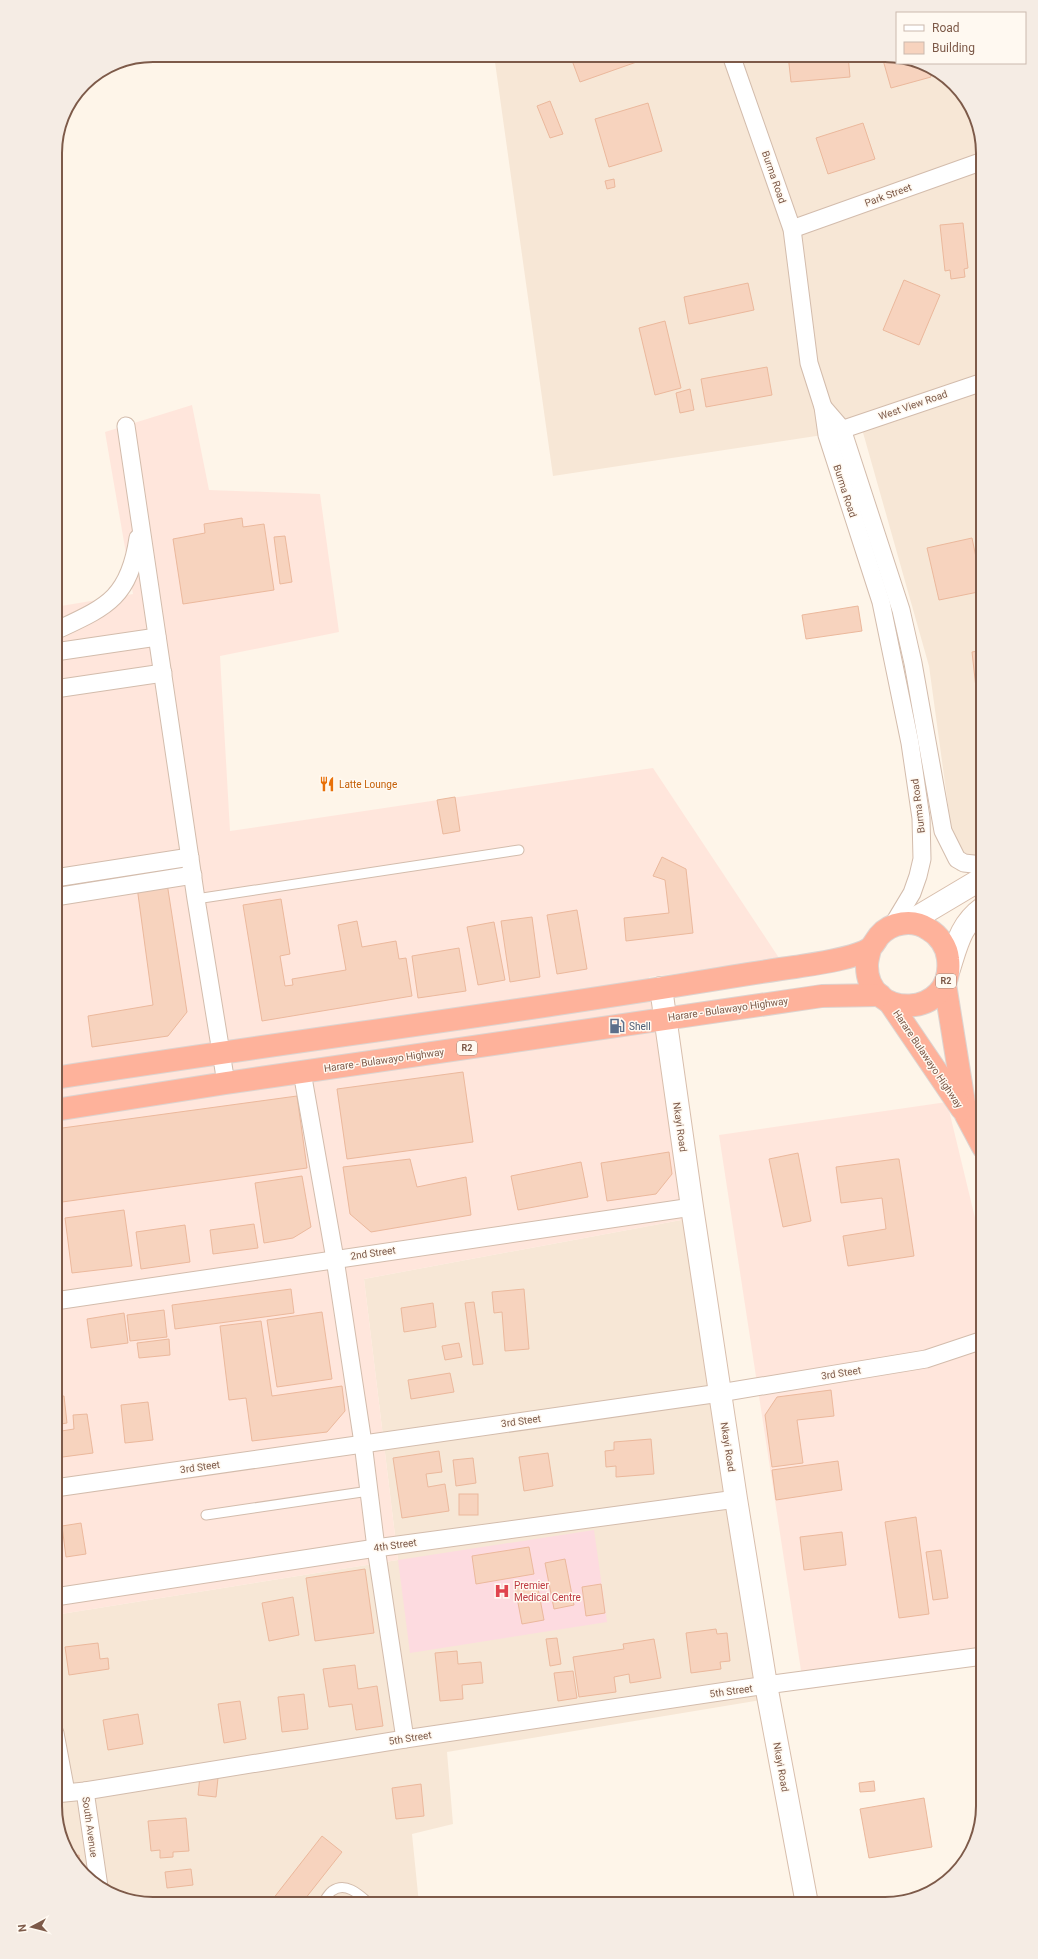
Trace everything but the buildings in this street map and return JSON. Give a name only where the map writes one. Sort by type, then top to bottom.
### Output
[{"type":"highway","name":"R2","points":[[885,999],[870,982],[866,965],[870,949],[881,933],[900,925],[927,928],[940,938],[948,952],[947,977],[966,1115],[976,1134]]},
{"type":"highway","points":[[62,1077],[661,988],[837,960],[870,949]]},
{"type":"highway","name":"Harare - Bulawayo Highway","points":[[62,1109],[226,1083],[822,996],[885,999],[905,1007],[921,1005],[935,997],[947,977]]},
{"type":"highway","points":[[602,997],[606,1027]]},
{"type":"highway","name":"Harare Bulawayo Highway","points":[[885,999],[966,1115]]},
{"type":"highway","points":[[510,1010],[514,1041]]},
{"type":"main road","points":[[900,925],[976,882]]},
{"type":"main road","points":[[947,977],[959,936],[972,915],[976,912]]},
{"type":"main road","name":"Nkayi Road","points":[[661,988],[736,1499],[766,1686],[805,1897]]},
{"type":"street","name":"Burma Road","points":[[733,62],[792,229],[809,363],[823,407],[835,432],[881,602],[910,743],[921,818],[922,859],[918,876],[900,925]]},
{"type":"street","name":"Park Street","points":[[792,229],[976,163]]},
{"type":"street","name":"West View Road","points":[[835,432],[976,384]]},
{"type":"street","points":[[126,426],[196,898],[226,1083]]},
{"type":"street","points":[[835,432],[885,555],[904,623],[943,831],[957,859],[964,863],[976,864]]},
{"type":"street","points":[[62,628],[94,613],[114,599],[125,583],[135,557],[140,526]]},
{"type":"street","points":[[62,651],[157,637]]},
{"type":"street","points":[[62,688],[163,673]]},
{"type":"street","points":[[62,877],[190,857]]},
{"type":"street","points":[[62,896],[193,875]]},
{"type":"street","points":[[302,1072],[335,1259],[364,1443],[376,1548],[405,1739]]},
{"type":"street","name":"2nd Street","points":[[62,1300],[692,1207]]},
{"type":"street","name":"3rd Steet","points":[[62,1487],[720,1393],[926,1359],[976,1342]]},
{"type":"street","name":"4th Street","points":[[62,1596],[376,1548],[736,1499]]},
{"type":"street","name":"5th Street","points":[[62,1793],[85,1791],[405,1739],[976,1657]]},
{"type":"street","name":"South Avenue","points":[[85,1791],[97,1878]]},
{"type":"lane","points":[[196,898],[519,850]]},
{"type":"lane","points":[[206,1515],[369,1491]]},
{"type":"lane","points":[[327,1897],[332,1891],[345,1887],[358,1893],[362,1897]]},
{"type":"shaded area","points":[[495,62],[891,62],[925,71],[945,85],[957,98],[969,118],[976,147],[976,859],[957,871],[929,666],[862,429],[553,476]]},
{"type":"shaded area","points":[[192,405],[209,490],[320,494],[339,632],[220,656],[230,831],[653,768],[781,961],[649,977],[692,1218],[364,1279],[398,1560],[62,1614],[62,606],[133,594],[105,432]]},
{"type":"shaded area","points":[[947,1102],[976,1222],[976,1661],[804,1690],[719,1135]]},
{"type":"shaded area","points":[[692,1218],[761,1700],[447,1752],[453,1824],[412,1834],[418,1897],[147,1897],[113,1888],[103,1882],[85,1866],[74,1851],[65,1829],[62,1812],[62,1614],[398,1560],[364,1279]]},
{"type":"shaded area","name":"Premier Medical Centre","points":[[594,1530],[607,1622],[410,1653],[398,1560]]},
{"type":"place","name":"Latte Lounge","points":[[327,784]]},
{"type":"place","name":"Shell","points":[[617,1026]]},
{"type":"place","name":"Premier Medical Centre","points":[[502,1591]]}]
